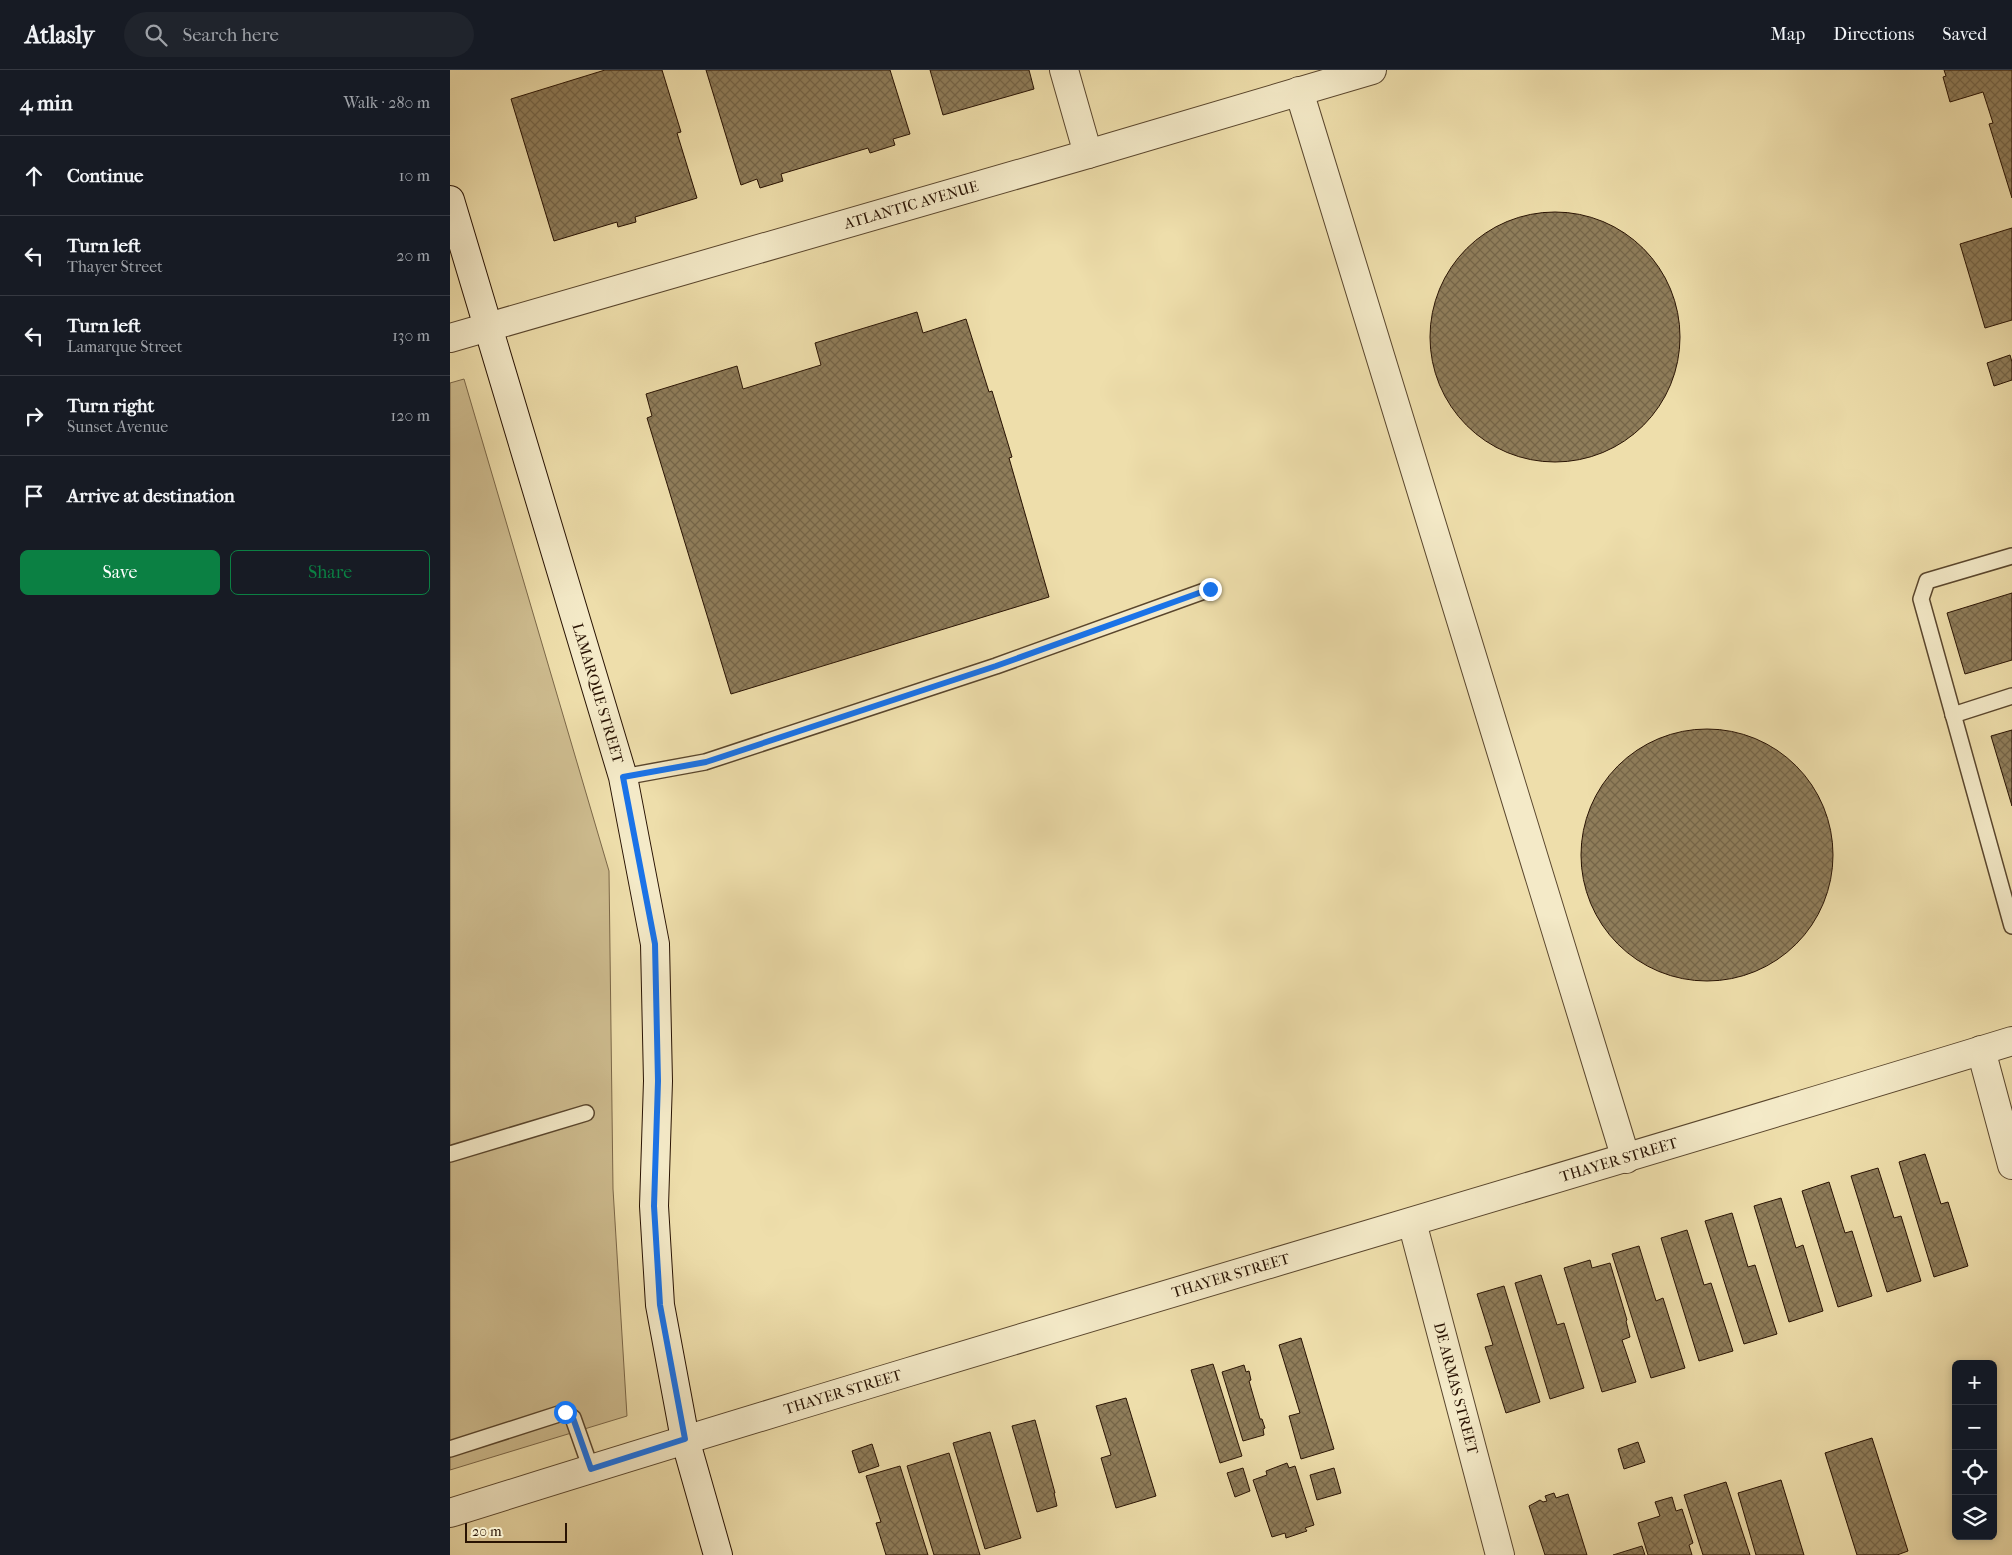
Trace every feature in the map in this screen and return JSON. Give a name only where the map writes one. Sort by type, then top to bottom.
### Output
[{"type":"street","points":[[1064,70],[1088,154]]},
{"type":"street","name":"ATLANTIC AVENUE","points":[[450,338],[1372,70]]},
{"type":"street","points":[[1299,92],[1626,1159]]},
{"type":"street","name":"LAMARQUE STREET","points":[[450,200],[623,777],[655,944],[658,1081],[654,1206],[660,1305],[685,1439],[718,1555]]},
{"type":"street","name":"THAYER STREET","points":[[450,1514],[685,1439],[1626,1159],[2012,1041]]},
{"type":"street","points":[[1981,1050],[2012,1165]]},
{"type":"street","name":"DE ARMAS STREET","points":[[1412,1222],[1500,1555]]},
{"type":"lane","points":[[2012,556],[1926,581],[1921,599],[2012,926]]},
{"type":"lane","points":[[623,777],[706,762],[996,666],[1210,589]]},
{"type":"lane","points":[[1953,715],[2012,696]]},
{"type":"lane","points":[[450,1154],[586,1113]]},
{"type":"lane","points":[[450,1449],[565,1412],[573,1418],[591,1469]]},
{"type":"shaded area","points":[[464,379],[609,871],[613,1189],[627,1416],[450,1470],[450,383]]},
{"type":"building","points":[[605,70],[662,70],[681,132],[677,133],[697,198],[635,217],[636,222],[618,227],[617,222],[554,241],[511,99]]},
{"type":"building","points":[[706,70],[890,70],[910,134],[893,139],[895,145],[870,153],[868,148],[781,174],[783,181],[760,188],[757,179],[741,185]]},
{"type":"building","points":[[930,70],[1029,70],[1034,89],[943,115]]},
{"type":"building","points":[[1944,70],[2012,70],[2012,198],[1989,124],[1993,123],[1983,92],[1950,102],[1943,77],[1946,76]]},
{"type":"building","points":[[1543,212],[1567,212],[1603,221],[1625,233],[1644,248],[1659,267],[1671,289],[1678,313],[1680,337],[1678,361],[1671,385],[1659,407],[1644,426],[1625,441],[1603,453],[1567,462],[1543,462],[1507,453],[1485,441],[1466,426],[1451,407],[1439,385],[1430,349],[1430,325],[1439,289],[1451,267],[1466,248],[1485,233],[1507,221]]},
{"type":"building","points":[[2012,228],[2012,320],[1985,328],[1960,244]]},
{"type":"building","points":[[917,312],[923,333],[966,319],[989,392],[992,391],[1012,457],[1009,458],[1049,597],[731,694],[647,418],[652,416],[646,394],[737,366],[743,389],[821,365],[815,343]]},
{"type":"building","points":[[2010,355],[2012,380],[1994,386],[1987,363]]},
{"type":"building","points":[[2012,593],[2012,660],[1965,674],[1947,613]]},
{"type":"building","points":[[1707,729],[1731,732],[1755,739],[1777,751],[1796,766],[1811,785],[1823,807],[1830,831],[1833,855],[1830,879],[1823,903],[1811,925],[1796,944],[1777,959],[1755,971],[1731,978],[1707,981],[1683,978],[1659,971],[1637,959],[1618,944],[1603,925],[1591,903],[1584,879],[1581,855],[1584,831],[1591,807],[1603,785],[1618,766],[1637,751],[1659,739],[1683,732]]},
{"type":"building","points":[[2012,730],[2012,806],[1991,736]]},
{"type":"building","points":[[1925,1154],[1941,1204],[1948,1202],[1968,1266],[1934,1277],[1899,1162]]},
{"type":"building","points":[[1878,1168],[1894,1218],[1901,1216],[1921,1281],[1887,1292],[1851,1176]]},
{"type":"building","points":[[1829,1182],[1845,1233],[1852,1231],[1872,1296],[1838,1307],[1802,1191]]},
{"type":"building","points":[[1781,1198],[1796,1248],[1803,1245],[1823,1311],[1789,1322],[1754,1206]]},
{"type":"building","points":[[1732,1213],[1748,1267],[1755,1265],[1777,1334],[1744,1344],[1705,1221]]},
{"type":"building","points":[[1687,1230],[1704,1285],[1711,1283],[1733,1351],[1699,1361],[1661,1238]]},
{"type":"building","points":[[1639,1246],[1656,1301],[1663,1298],[1685,1368],[1651,1378],[1612,1254]]},
{"type":"building","points":[[1590,1260],[1592,1268],[1610,1263],[1627,1320],[1630,1337],[1622,1340],[1636,1382],[1602,1392],[1564,1268]]},
{"type":"building","points":[[1541,1275],[1557,1325],[1564,1323],[1584,1388],[1550,1399],[1515,1283]]},
{"type":"building","points":[[1504,1286],[1540,1402],[1506,1413],[1485,1347],[1493,1345],[1477,1294]]},
{"type":"building","points":[[1301,1338],[1334,1449],[1301,1459],[1289,1416],[1300,1413],[1279,1345]]},
{"type":"building","points":[[1213,1364],[1242,1456],[1220,1463],[1191,1370]]},
{"type":"building","points":[[1244,1365],[1246,1372],[1249,1371],[1251,1380],[1249,1381],[1260,1419],[1262,1419],[1265,1428],[1263,1429],[1264,1435],[1243,1441],[1222,1372]]},
{"type":"building","points":[[1126,1398],[1156,1496],[1116,1508],[1101,1458],[1111,1455],[1096,1406]]},
{"type":"building","points":[[1035,1420],[1057,1506],[1037,1512],[1012,1426]]},
{"type":"building","points":[[990,1432],[1021,1538],[985,1549],[953,1443]]},
{"type":"building","points":[[1872,1438],[1908,1551],[1897,1555],[1857,1555],[1825,1453]]},
{"type":"building","points":[[1638,1442],[1645,1462],[1624,1469],[1618,1449]]},
{"type":"building","points":[[872,1444],[879,1466],[859,1473],[852,1451]]},
{"type":"building","points":[[949,1453],[980,1555],[934,1555],[907,1466]]},
{"type":"building","points":[[1287,1463],[1289,1468],[1295,1466],[1314,1525],[1305,1528],[1307,1531],[1286,1538],[1285,1533],[1272,1537],[1253,1480],[1267,1475],[1266,1471]]},
{"type":"building","points":[[900,1466],[928,1555],[886,1555],[876,1523],[881,1522],[866,1476]]},
{"type":"building","points":[[1243,1468],[1250,1491],[1235,1497],[1227,1473]]},
{"type":"building","points":[[1334,1468],[1341,1493],[1317,1500],[1310,1475]]},
{"type":"building","points":[[1781,1480],[1804,1555],[1756,1555],[1738,1493]]},
{"type":"building","points":[[1726,1482],[1750,1555],[1703,1555],[1684,1495]]},
{"type":"building","points":[[1554,1493],[1556,1498],[1568,1494],[1587,1555],[1545,1555],[1529,1506],[1540,1500],[1543,1502],[1547,1501],[1545,1496]]},
{"type":"building","points":[[1672,1497],[1676,1511],[1682,1509],[1693,1543],[1689,1545],[1692,1555],[1648,1555],[1638,1523],[1660,1516],[1655,1502]]},
{"type":"building","points":[[1642,1546],[1645,1555],[1613,1555]]},
{"type":"route","points":[[565,1412],[573,1418],[591,1469],[685,1439],[660,1305],[654,1206],[658,1081],[655,944],[623,777],[706,762],[996,666],[1210,589]]}]
